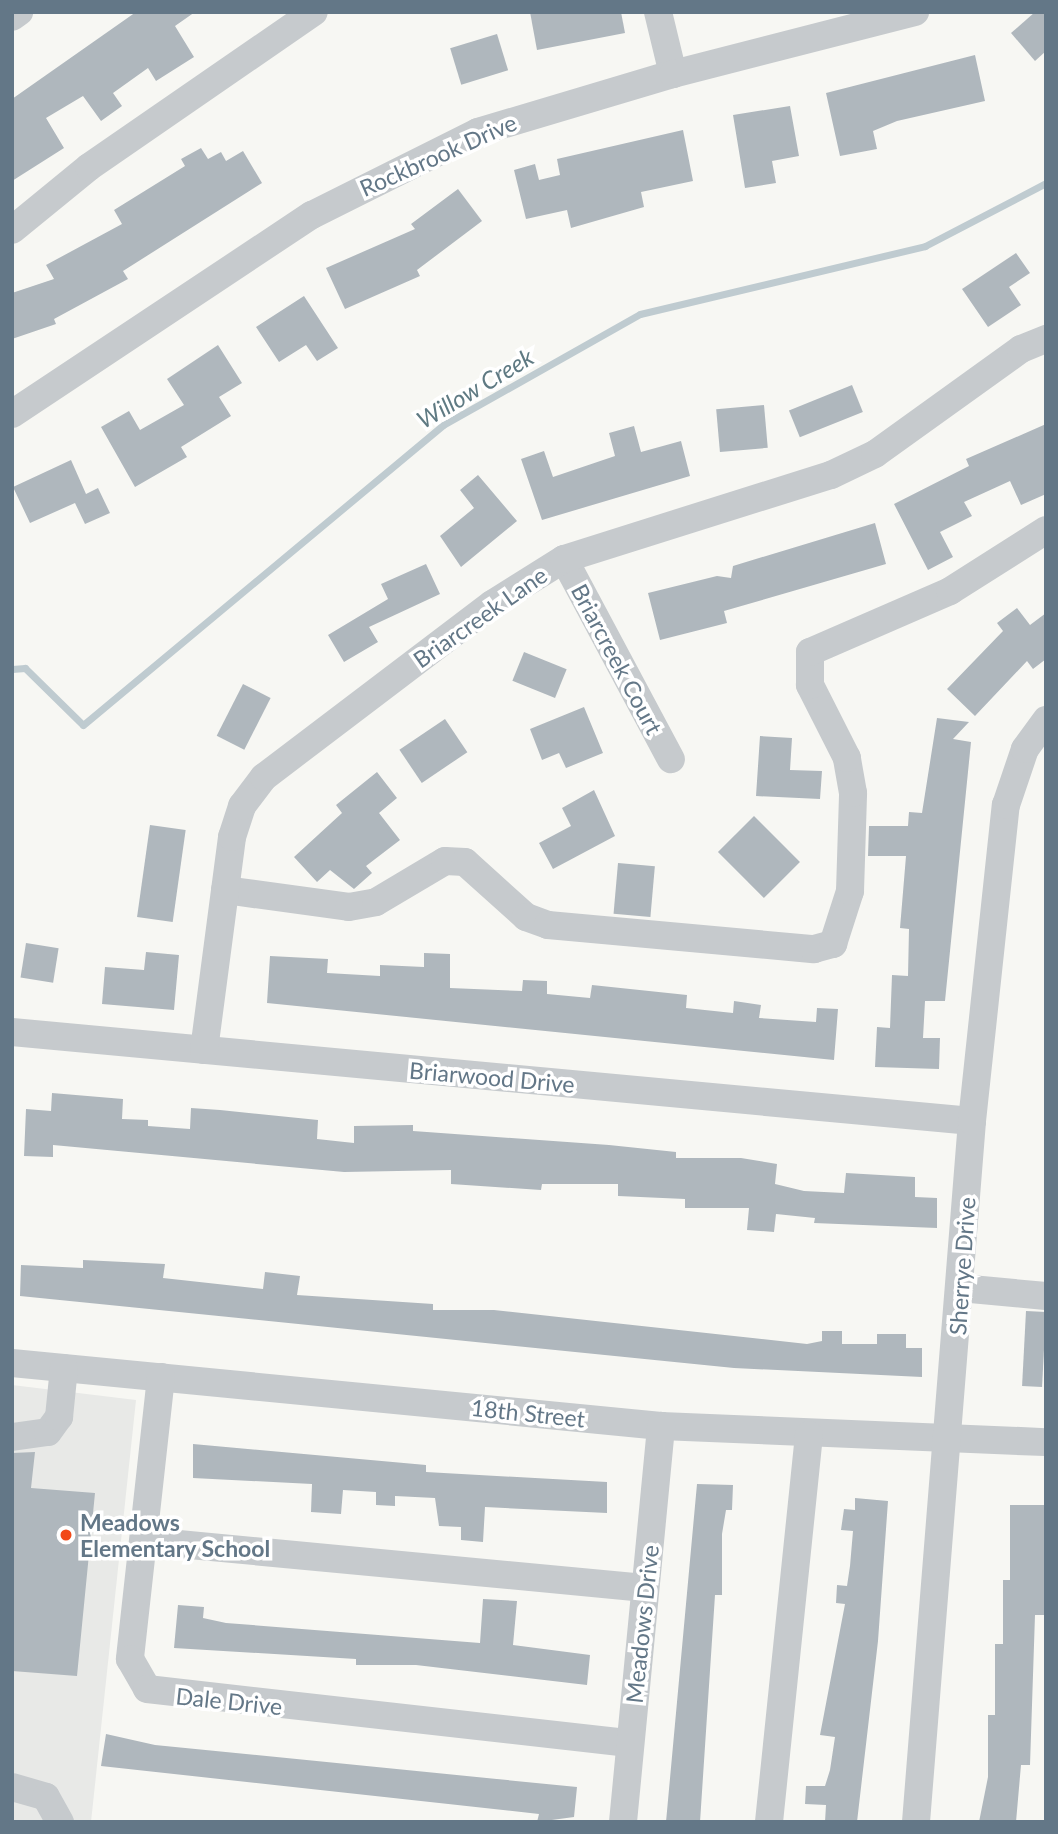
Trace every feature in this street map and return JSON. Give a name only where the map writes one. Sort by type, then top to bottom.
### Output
[{"type":"street","points":[[12,17],[19,12]]},
{"type":"street","points":[[12,229],[89,167],[314,12]]},
{"type":"street","points":[[658,12],[673,74]]},
{"type":"street","name":"Rockbrook Drive","points":[[12,414],[312,215],[394,170],[478,132],[832,24],[915,12]]},
{"type":"street","name":"Briarcreek Lane","points":[[204,1050],[225,890],[242,806],[264,776],[492,604],[564,559],[831,475],[875,454],[1021,349],[1046,339]]},
{"type":"street","points":[[225,890],[349,906],[376,902],[445,861],[465,862],[526,917],[548,925],[814,949],[833,944],[850,891],[853,793],[847,758],[810,685],[810,652],[950,591],[1046,530]]},
{"type":"street","name":"Briarcreek Court","points":[[564,559],[671,759]]},
{"type":"street","name":"Sherrye Drive","points":[[916,1822],[949,1442],[972,1121],[1006,804],[1025,749],[1046,720]]},
{"type":"street","name":"Briarwood Drive","points":[[12,1032],[972,1121]]},
{"type":"street","points":[[960,1288],[1046,1296]]},
{"type":"street","name":"18th Street","points":[[12,1363],[662,1426],[949,1442],[1046,1442]]},
{"type":"street","points":[[12,1437],[48,1432],[59,1417],[64,1368]]},
{"type":"street","name":"Dale Drive","points":[[161,1377],[146,1541],[130,1659],[148,1689],[629,1743]]},
{"type":"street","name":"Meadows Drive","points":[[623,1822],[662,1426]]},
{"type":"street","points":[[769,1822],[809,1435]]},
{"type":"street","points":[[146,1541],[645,1588]]},
{"type":"street","points":[[12,1787],[46,1797],[55,1819]]},
{"type":"shaded area","name":"Meadows Elementary School","points":[[12,1385],[136,1400],[91,1822],[12,1822]]},
{"type":"building","points":[[136,12],[195,12],[175,26],[194,57],[156,81],[148,68],[113,93],[122,106],[101,121],[83,96],[46,118],[64,148],[12,181],[12,99]]},
{"type":"building","points":[[530,12],[621,12],[625,33],[537,50]]},
{"type":"building","points":[[1035,12],[1046,12],[1046,51],[1035,61],[1011,33]]},
{"type":"building","points":[[497,34],[508,70],[461,85],[450,48]]},
{"type":"building","points":[[975,55],[985,101],[897,121],[873,131],[877,149],[840,156],[826,93]]},
{"type":"building","points":[[790,106],[799,156],[772,161],[776,183],[745,188],[733,115]]},
{"type":"building","points":[[683,130],[693,181],[641,192],[644,207],[571,228],[567,210],[526,219],[514,170],[535,164],[539,180],[560,175],[557,159]]},
{"type":"building","points":[[201,148],[208,159],[221,152],[226,161],[243,151],[262,183],[123,271],[128,279],[54,319],[56,324],[12,339],[12,293],[54,279],[46,265],[122,224],[114,210],[185,166],[181,159]]},
{"type":"building","points":[[458,189],[482,221],[417,270],[420,276],[345,309],[326,268],[415,229],[411,224]]},
{"type":"building","points":[[1016,253],[1030,273],[1009,287],[1021,305],[988,327],[962,289]]},
{"type":"building","points":[[304,296],[338,348],[317,361],[306,345],[279,362],[256,327]]},
{"type":"building","points":[[218,345],[242,383],[219,397],[231,416],[181,447],[187,457],[135,487],[101,427],[129,411],[140,430],[184,405],[167,379]]},
{"type":"building","points":[[852,385],[863,412],[800,437],[789,410]]},
{"type":"building","points":[[764,405],[768,448],[720,452],[716,409]]},
{"type":"building","points":[[1046,424],[1046,494],[1021,505],[1010,481],[964,502],[972,516],[940,532],[953,557],[928,570],[894,504],[969,466],[966,459]]},
{"type":"building","points":[[634,426],[641,452],[681,441],[690,476],[542,520],[521,459],[544,451],[553,477],[615,456],[609,433]]},
{"type":"building","points":[[71,460],[86,494],[98,488],[110,513],[85,524],[75,503],[30,523],[13,487]]},
{"type":"building","points":[[478,475],[517,521],[461,567],[440,536],[474,508],[460,490]]},
{"type":"building","points":[[875,523],[886,564],[724,611],[727,623],[660,640],[648,593],[717,576],[731,578],[733,566]]},
{"type":"building","points":[[426,564],[440,594],[369,627],[378,642],[344,662],[328,635],[388,599],[381,584]]},
{"type":"building","points":[[1017,608],[1030,625],[1046,613],[1046,659],[1033,669],[1027,661],[975,716],[947,689],[1003,631],[997,623]]},
{"type":"building","points":[[524,652],[567,669],[555,698],[512,681]]},
{"type":"building","points":[[243,684],[271,698],[244,750],[217,736]]},
{"type":"building","points":[[584,707],[603,753],[566,768],[559,753],[542,760],[530,729]]},
{"type":"building","points":[[937,718],[969,722],[953,739],[971,742],[945,1001],[925,1001],[923,1038],[940,1038],[939,1069],[875,1067],[877,1027],[890,1028],[892,975],[908,976],[909,929],[900,928],[906,856],[868,856],[869,826],[908,826],[909,812],[922,813]]},
{"type":"building","points":[[445,719],[467,752],[422,783],[399,750]]},
{"type":"building","points":[[760,736],[792,738],[790,770],[822,771],[820,799],[756,796]]},
{"type":"building","points":[[377,772],[397,798],[379,813],[400,840],[366,866],[372,873],[354,889],[330,870],[317,882],[294,857],[342,813],[336,805]]},
{"type":"building","points":[[594,790],[615,836],[553,869],[539,843],[571,826],[562,808]]},
{"type":"building","points":[[754,816],[800,862],[764,898],[718,852]]},
{"type":"building","points":[[150,825],[186,830],[173,922],[137,917]]},
{"type":"building","points":[[618,863],[655,866],[650,917],[614,914]]},
{"type":"building","points":[[26,943],[59,948],[53,983],[21,978]]},
{"type":"building","points":[[146,952],[179,955],[174,1010],[102,1004],[105,967],[144,970]]},
{"type":"building","points":[[424,953],[450,954],[450,988],[522,991],[523,980],[547,981],[547,994],[590,998],[592,985],[687,995],[686,1008],[733,1013],[734,1001],[761,1005],[759,1018],[816,1022],[817,1008],[838,1009],[834,1060],[267,1003],[270,956],[328,959],[327,973],[380,976],[380,965],[424,967]]},
{"type":"building","points":[[52,1093],[123,1099],[122,1119],[148,1120],[148,1126],[190,1129],[191,1108],[318,1120],[317,1139],[354,1143],[354,1126],[413,1125],[413,1131],[676,1152],[676,1158],[741,1158],[777,1164],[775,1184],[804,1191],[844,1193],[846,1173],[915,1177],[915,1197],[937,1198],[937,1228],[814,1223],[815,1218],[776,1214],[774,1232],[747,1230],[749,1208],[685,1208],[685,1199],[618,1196],[618,1184],[542,1184],[541,1190],[451,1184],[451,1170],[344,1172],[53,1145],[53,1157],[24,1156],[26,1109],[51,1111]]},
{"type":"building","points":[[83,1260],[165,1264],[163,1278],[263,1289],[265,1272],[300,1276],[297,1295],[433,1304],[433,1310],[494,1310],[807,1344],[822,1341],[822,1331],[842,1331],[842,1344],[877,1344],[877,1334],[906,1334],[906,1348],[922,1348],[922,1377],[734,1368],[20,1296],[21,1265],[83,1268]]},
{"type":"building","points":[[1026,1311],[1046,1312],[1042,1387],[1022,1386]]},
{"type":"building","points":[[193,1444],[426,1465],[426,1472],[607,1482],[607,1513],[485,1507],[483,1542],[461,1540],[461,1527],[439,1526],[435,1498],[395,1496],[395,1506],[376,1505],[376,1492],[343,1490],[341,1514],[311,1512],[312,1484],[193,1478]]},
{"type":"building","points":[[35,1452],[31,1488],[95,1493],[77,1676],[12,1671],[12,1453]]},
{"type":"building","points":[[697,1484],[733,1485],[732,1510],[726,1510],[722,1534],[722,1595],[715,1595],[700,1822],[666,1822]]},
{"type":"building","points":[[855,1498],[888,1501],[878,1641],[857,1822],[825,1822],[826,1805],[805,1804],[806,1786],[825,1786],[830,1770],[835,1737],[820,1735],[845,1604],[836,1603],[837,1585],[847,1586],[850,1566],[853,1531],[841,1530],[844,1509],[855,1510]]},
{"type":"building","points":[[1010,1505],[1044,1505],[1046,1615],[1035,1615],[1030,1765],[1021,1765],[1016,1822],[979,1822],[988,1777],[988,1715],[995,1715],[995,1644],[1003,1644],[1003,1580],[1010,1580]]},
{"type":"building","points":[[483,1599],[517,1601],[513,1645],[590,1655],[587,1685],[416,1665],[356,1665],[356,1659],[174,1648],[178,1605],[204,1607],[203,1618],[226,1623],[480,1643]]},
{"type":"building","points":[[106,1734],[155,1745],[577,1787],[574,1817],[537,1822],[539,1814],[101,1766]]},
{"type":"waterway","name":"Willow Creek","points":[[12,669],[25,668],[83,725],[443,425],[640,314],[925,246],[1046,183]]},
{"type":"place","name":"Meadows Elementary School","points":[[66,1535]]}]
